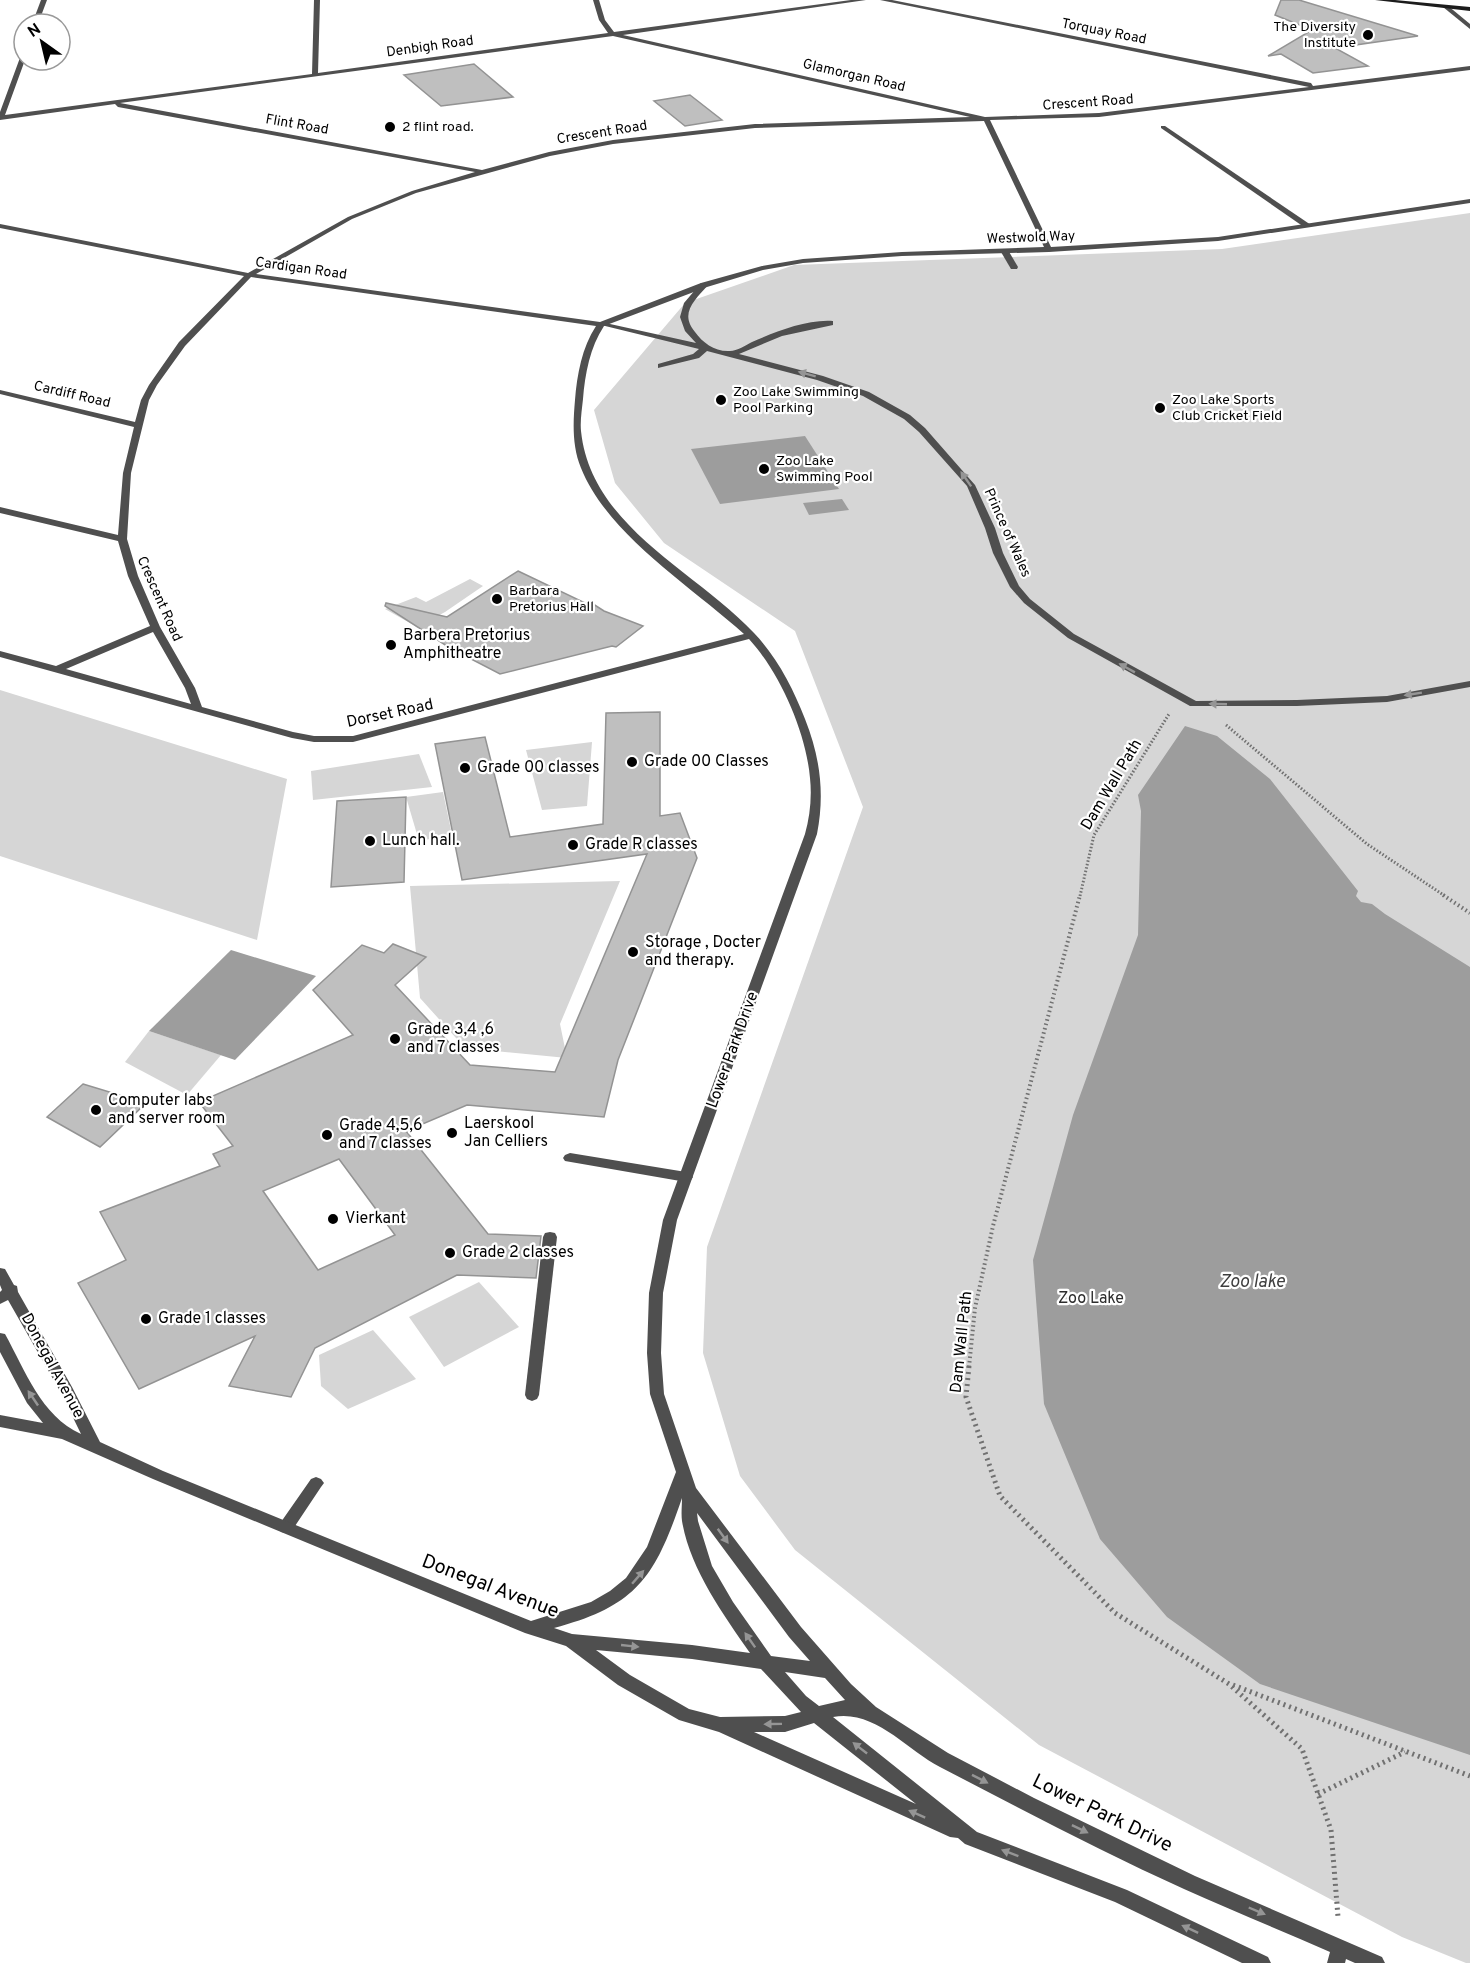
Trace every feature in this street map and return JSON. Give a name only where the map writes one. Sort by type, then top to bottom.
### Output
[{"type":"main road","points":[[1378,0],[1470,9]]},
{"type":"street","points":[[315,75],[317,0]]},
{"type":"street","points":[[596,0],[602,20],[612,34]]},
{"type":"street","name":"Denbigh Road","points":[[0,118],[863,0]]},
{"type":"street","name":"Torquay Road","points":[[883,0],[1321,87]]},
{"type":"street","points":[[1445,6],[1470,27]]},
{"type":"street","name":"Glamorgan Road","points":[[612,34],[986,119]]},
{"type":"street","name":"Crescent Road","points":[[197,707],[190,688],[155,627],[133,576],[122,539],[128,473],[145,400],[177,352],[249,275],[350,218],[414,192],[549,154],[684,133],[767,125],[1099,115],[1470,68]]},
{"type":"street","points":[[0,118],[18,72]]},
{"type":"street","name":"Flint Road","points":[[108,103],[483,171]]},
{"type":"street","points":[[986,119],[1049,250]]},
{"type":"street","points":[[1163,127],[1307,225]]},
{"type":"street","name":"Westwold Way","points":[[601,324],[704,285],[762,268],[803,261],[902,254],[1049,250],[1218,238],[1470,201]]},
{"type":"street","name":"Cardigan Road","points":[[0,226],[249,275],[601,324]]},
{"type":"street","points":[[1005,252],[1014,267]]},
{"type":"street","points":[[661,366],[696,357],[705,348],[688,331],[683,321],[683,312],[688,299],[704,285]]},
{"type":"street","points":[[732,354],[770,336],[804,326],[830,322]]},
{"type":"street","name":"Prince of Wales","points":[[601,324],[732,354],[834,382],[866,394],[907,417],[922,429],[971,485],[998,553],[1015,586],[1027,601],[1071,636],[1194,704],[1308,703],[1387,699],[1470,684]]},
{"type":"street","name":"Lower Park Drive","points":[[601,324],[588,349],[574,416],[578,448],[587,475],[607,506],[644,547],[711,598],[752,635],[779,675],[808,739],[818,787],[817,812],[780,921],[670,1221],[656,1293],[654,1353],[657,1394],[689,1489],[795,1632],[829,1671],[870,1712],[942,1759],[1028,1804],[1338,1955],[1376,1963]]},
{"type":"street","name":"Cardiff Road","points":[[0,392],[138,424]]},
{"type":"street","points":[[0,510],[122,539]]},
{"type":"street","points":[[56,670],[155,627]]},
{"type":"street","name":"Dorset Road","points":[[0,654],[292,735],[314,739],[353,740],[383,734],[752,635]]},
{"type":"street","points":[[570,1158],[686,1177]]},
{"type":"street","points":[[532,1395],[550,1237]]},
{"type":"street","name":"Donegal Avenue","points":[[0,1273],[6,1295],[67,1391],[94,1446]]},
{"type":"street","name":"Donegal Avenue","points":[[0,1338],[32,1399],[50,1421],[64,1433]]},
{"type":"street","name":"Donegal Avenue","points":[[0,1421],[64,1433],[531,1628],[572,1641],[624,1680],[685,1714],[720,1725],[785,1724],[848,1707],[870,1712]]},
{"type":"street","name":"Donegal Avenue","points":[[64,1433],[85,1429]]},
{"type":"street","points":[[531,1628],[597,1607],[627,1590],[645,1569],[683,1472]]},
{"type":"street","points":[[286,1527],[316,1483]]},
{"type":"street","name":"Lower Park Drive","points":[[689,1489],[690,1521],[705,1568],[727,1607],[767,1664],[800,1701],[971,1838],[1121,1896],[1262,1963]]},
{"type":"street","points":[[572,1641],[692,1652],[829,1671]]},
{"type":"street","points":[[720,1725],[971,1838]]},
{"type":"path","name":"Dam Wall Path","points":[[1178,696],[1163,725],[1094,835],[993,1226],[975,1308],[966,1396],[1000,1496],[1114,1613],[1229,1684],[1302,1749],[1331,1830],[1338,1955]]},
{"type":"path","points":[[1225,723],[1239,738],[1367,844],[1470,913]]},
{"type":"path","points":[[1229,1684],[1470,1776]]},
{"type":"path","points":[[1318,1794],[1405,1752]]},
{"type":"green space","name":"Zoo Lake","points":[[1470,213],[1470,1963],[1466,1963],[1402,1937],[1039,1745],[795,1550],[740,1476],[703,1353],[707,1247],[863,807],[795,631],[664,543],[615,483],[594,410],[685,303],[794,265],[1222,249]]},
{"type":"green space","points":[[470,579],[483,586],[445,612],[417,627],[385,609],[416,597],[426,602]]},
{"type":"green space","points":[[0,690],[287,779],[257,940],[0,856]]},
{"type":"green space","points":[[592,742],[587,806],[542,810],[526,750]]},
{"type":"green space","points":[[419,754],[432,787],[313,800],[311,771]]},
{"type":"green space","points":[[443,792],[452,835],[419,841],[406,797]]},
{"type":"green space","points":[[620,881],[560,1024],[567,1058],[465,1048],[420,998],[410,886]]},
{"type":"green space","points":[[149,1031],[221,1055],[187,1095],[125,1062]]},
{"type":"green space","points":[[479,1282],[519,1327],[444,1367],[409,1317]]},
{"type":"green space","points":[[373,1330],[416,1379],[348,1409],[321,1386],[319,1355]]},
{"type":"water","name":"Zoo Lake Swimming Pool","points":[[805,436],[839,489],[720,504],[691,449]]},
{"type":"water","points":[[842,499],[849,510],[809,515],[803,503]]},
{"type":"water","name":"Zoo lake","points":[[1185,726],[1217,736],[1270,779],[1358,891],[1356,896],[1361,902],[1372,904],[1470,967],[1470,1755],[1260,1684],[1167,1617],[1100,1539],[1044,1404],[1033,1260],[1073,1115],[1138,935],[1141,811],[1138,795]]},
{"type":"water","points":[[231,950],[316,976],[235,1060],[149,1031]]},
{"type":"building","points":[[1281,0],[1299,0],[1418,36],[1335,48],[1368,66],[1313,73],[1281,54],[1268,56],[1312,30],[1275,15]]},
{"type":"building","points":[[474,64],[513,97],[441,106],[404,75]]},
{"type":"building","points":[[690,95],[722,120],[685,126],[654,101]]},
{"type":"building","points":[[518,571],[587,604],[590,602],[604,611],[643,626],[616,647],[612,646],[500,674],[450,648],[385,606],[386,603],[447,617]]},
{"type":"building","points":[[660,712],[660,816],[680,813],[697,858],[618,1060],[604,1117],[467,1105],[406,1131],[488,1234],[541,1236],[536,1278],[457,1275],[315,1348],[291,1397],[229,1386],[255,1336],[139,1389],[78,1283],[126,1260],[100,1212],[220,1166],[213,1154],[233,1146],[199,1102],[353,1035],[313,990],[362,945],[384,953],[393,944],[426,957],[395,985],[470,1065],[555,1072],[647,854],[462,880],[435,744],[485,737],[510,837],[603,824],[606,713]],"holes":[[[339,1159],[395,1235],[318,1270],[263,1191]]]},
{"type":"building","name":"Lunch hall.","points":[[406,797],[404,882],[331,887],[337,801]]},
{"type":"building","name":"Computer labs and server room","points":[[83,1084],[146,1103],[100,1147],[47,1117]]},
{"type":"place","name":"The Diversity Institute","points":[[1368,35]]},
{"type":"place","name":"2 flint road.","points":[[390,127]]},
{"type":"place","name":"Zoo Lake Swimming Pool Parking","points":[[721,400]]},
{"type":"place","name":"Zoo Lake Sports Club Cricket Field","points":[[1160,408]]},
{"type":"place","name":"Zoo Lake Swimming Pool","points":[[764,469]]},
{"type":"place","name":"Barbara Pretorius Hall","points":[[497,599]]},
{"type":"place","name":"Barbera Pretorius Amphitheatre","points":[[391,645]]},
{"type":"place","name":"Grade 00 Classes","points":[[632,762]]},
{"type":"place","name":"Grade 00 classes","points":[[465,768]]},
{"type":"place","name":"Lunch hall.","points":[[370,841]]},
{"type":"place","name":"Grade R classes","points":[[573,845]]},
{"type":"place","name":"Storage , Docter and therapy.","points":[[633,952]]},
{"type":"place","name":"Grade 3,4 ,6 and 7 classes","points":[[395,1039]]},
{"type":"place","name":"Computer labs and server room","points":[[96,1110]]},
{"type":"place","name":"Laerskool Jan Celliers","points":[[452,1133]]},
{"type":"place","name":"Grade 4,5,6 and 7 classes","points":[[327,1135]]},
{"type":"place","name":"Vierkant","points":[[333,1219]]},
{"type":"place","name":"Grade 2 classes","points":[[450,1253]]},
{"type":"place","name":"Grade 1 classes","points":[[146,1319]]}]
